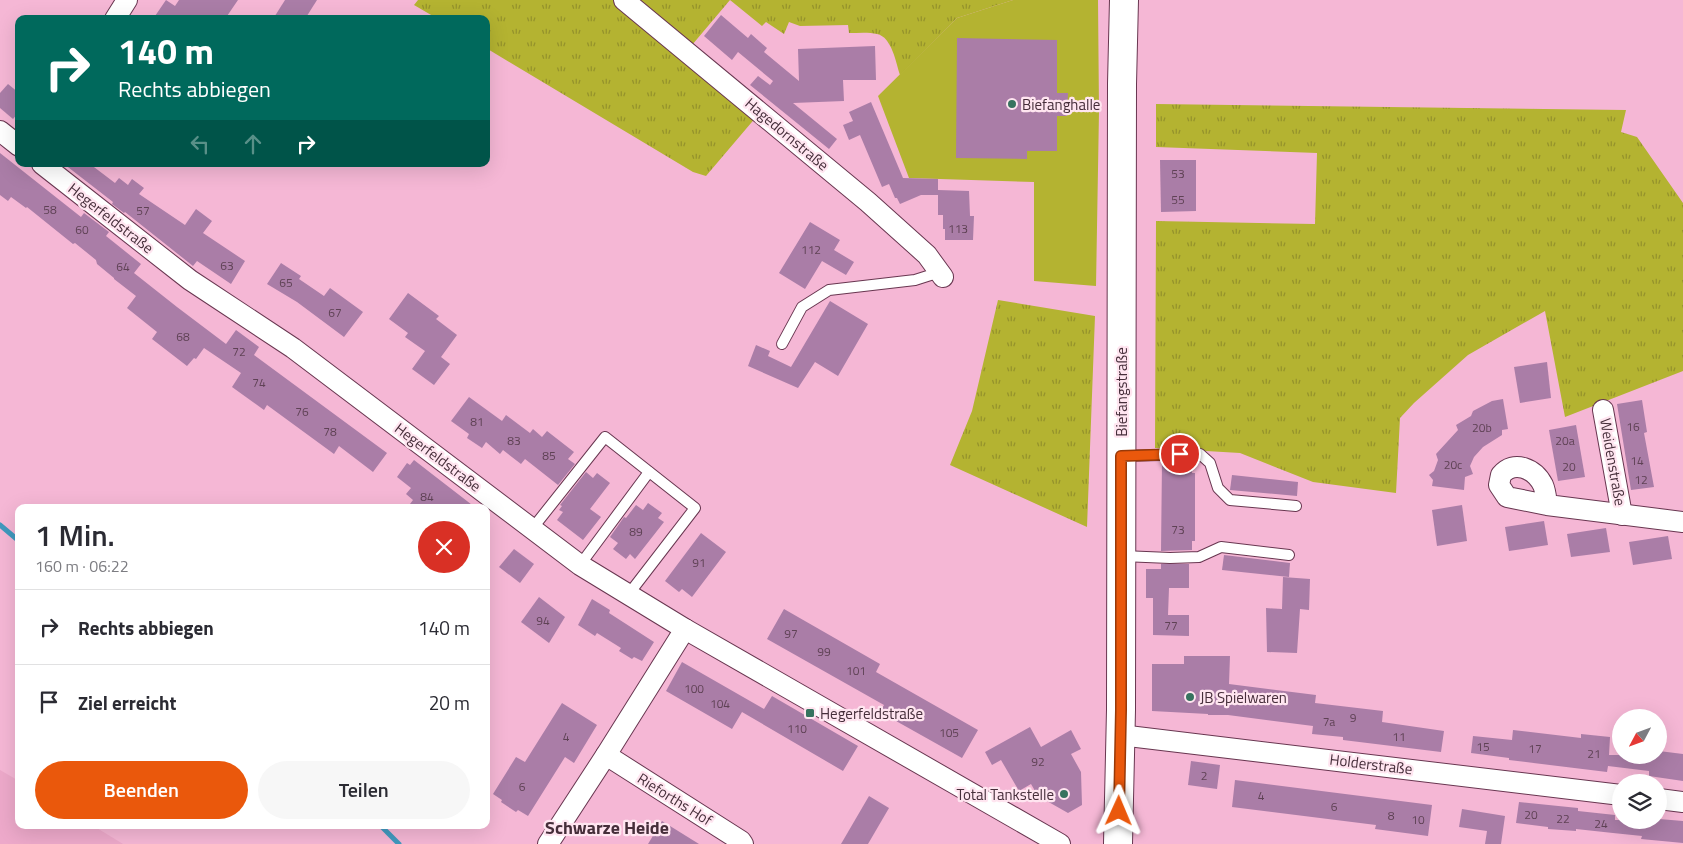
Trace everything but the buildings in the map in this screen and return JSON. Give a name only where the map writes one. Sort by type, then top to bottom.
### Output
[{"type":"main road","name":"Biefangstraße","points":[[1118,844],[1124,0]]},
{"type":"street","points":[[118,15],[127,0]]},
{"type":"street","name":"Hagedornstraße","points":[[624,0],[868,202],[927,255],[941,274]]},
{"type":"street","points":[[0,131],[15,143]]},
{"type":"street","name":"Hegerfeldstraße","points":[[46,167],[190,280],[293,348],[580,565],[685,630],[1060,844]]},
{"type":"street","name":"Weidenstraße","points":[[1603,410],[1622,515]]},
{"type":"street","name":"Weidenstraße","points":[[1547,505],[1683,522]]},
{"type":"street","points":[[548,844],[685,630]]},
{"type":"street","name":"Holderstraße","points":[[1120,735],[1612,793]]},
{"type":"street","name":"Rieforths Hof","points":[[606,755],[743,844]]},
{"type":"street","points":[[1667,800],[1683,802]]},
{"type":"lane","points":[[782,344],[802,307],[829,290],[915,280],[941,274]]},
{"type":"lane","points":[[532,529],[605,438],[696,508],[628,595]]},
{"type":"lane","points":[[1121,456],[1200,454],[1210,463],[1218,488],[1230,500],[1296,506]]},
{"type":"lane","points":[[580,565],[649,472]]},
{"type":"lane","points":[[1121,556],[1199,557],[1221,547],[1289,556]]},
{"type":"shaded area","points":[[0,770],[15,779],[15,829],[99,829],[123,844],[0,844]]},
{"type":"green space","points":[[418,0],[614,0],[757,116],[706,176],[693,172],[490,50],[490,15],[431,15],[414,5]]},
{"type":"green space","points":[[635,0],[730,0],[692,45]]},
{"type":"green space","points":[[730,0],[1013,0],[957,18],[900,75],[893,51],[882,36],[871,33],[849,33],[848,25],[800,26],[789,22],[784,34],[766,22],[762,26]]},
{"type":"green space","points":[[1013,0],[1098,0],[1099,111],[1096,286],[1034,281],[1034,182],[909,178],[878,96],[957,18]]},
{"type":"green space","points":[[1156,104],[1626,110],[1621,132],[1637,137],[1683,203],[1683,371],[1565,417],[1545,311],[1468,355],[1400,418],[1396,493],[1313,482],[1240,453],[1155,448],[1156,221],[1315,224],[1317,153],[1156,147]]},
{"type":"green space","points":[[998,300],[1095,316],[1087,527],[950,465],[972,411]]},
{"type":"waterway","points":[[0,525],[15,538]]},
{"type":"waterway","points":[[384,829],[399,844]]},
{"type":"place","name":"Biefanghalle","points":[[1012,104]]},
{"type":"place","name":"JB Spielwaren","points":[[1190,697]]},
{"type":"place","name":"Hegerfeldstraße","points":[[810,713]]},
{"type":"place","name":"Total Tankstelle","points":[[1064,794]]},
{"type":"district","name":"Schwarze Heide","points":[[607,827]]},
{"type":"route","points":[[1119,811],[1121,456],[1180,454]]}]
